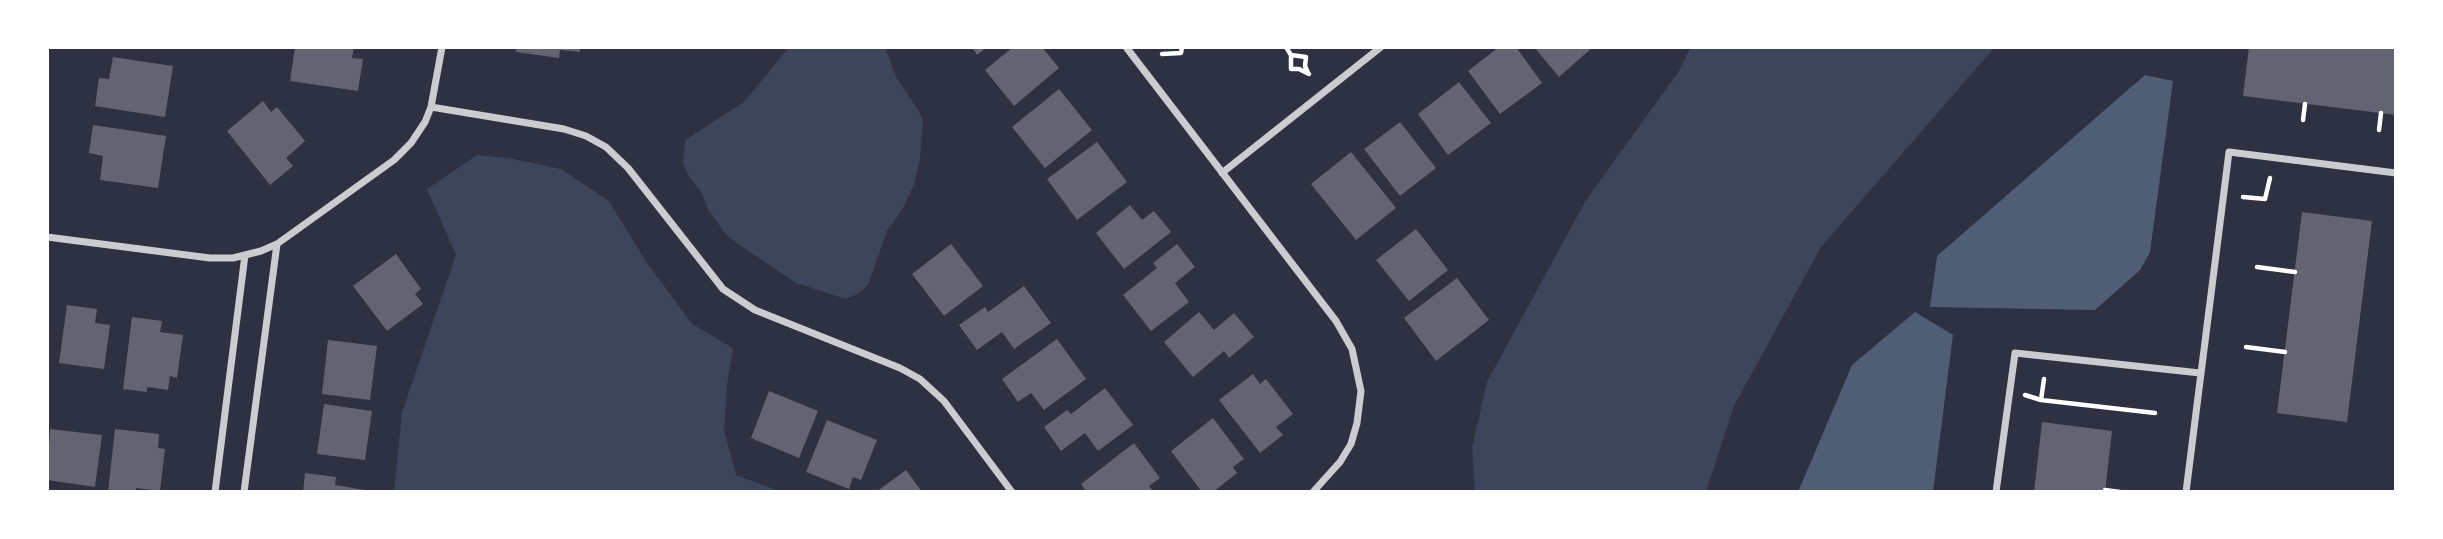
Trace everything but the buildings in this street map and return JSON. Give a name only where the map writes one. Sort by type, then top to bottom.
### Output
[{"type":"street","points":[[47,237],[203,258],[246,255],[277,244],[400,155],[421,129],[431,107],[442,47]]},
{"type":"street","points":[[1126,47],[1347,339],[1355,359],[1361,391],[1359,412],[1346,453],[1334,471],[1313,492]]},
{"type":"street","points":[[1222,173],[1381,47]]},
{"type":"street","points":[[431,107],[564,129],[586,136],[606,147],[628,168],[723,289],[755,310],[895,366],[920,379],[944,401],[1012,492]]},
{"type":"street","points":[[2186,492],[2229,152],[2396,173]]},
{"type":"street","points":[[244,492],[277,244]]},
{"type":"street","points":[[215,492],[246,255]]},
{"type":"street","points":[[1996,492],[2015,353],[2200,373]]},
{"type":"path","points":[[1168,47],[1162,54],[1181,53],[1182,47]]},
{"type":"path","points":[[1286,47],[1291,55],[1291,69],[1308,74],[1306,57],[1291,55]]},
{"type":"path","points":[[2303,120],[2305,104]]},
{"type":"path","points":[[2379,130],[2381,113]]},
{"type":"path","points":[[2243,197],[2265,199],[2270,178]]},
{"type":"path","points":[[2257,267],[2295,272]]},
{"type":"path","points":[[2246,347],[2285,352]]},
{"type":"path","points":[[2041,400],[2044,379]]},
{"type":"path","points":[[2024,394],[2041,400],[2155,413]]},
{"type":"path","points":[[2105,490],[2120,492]]},
{"type":"shaded area","points":[[789,47],[885,47],[896,77],[923,120],[920,159],[914,185],[902,210],[887,231],[868,285],[858,294],[846,299],[796,283],[735,242],[724,232],[708,209],[683,163],[685,140],[744,102]]},
{"type":"shaded area","points":[[1691,47],[1995,47],[1821,247],[1734,406],[1706,492],[1475,492],[1472,448],[1487,382],[1586,200],[1679,71]]},
{"type":"shaded area","points":[[2145,75],[2173,81],[2150,252],[2140,270],[2095,310],[1930,307],[1937,256]]},
{"type":"shaded area","points":[[477,155],[514,159],[561,169],[609,201],[645,260],[692,324],[733,348],[724,430],[736,475],[782,492],[394,492],[402,412],[456,255],[427,189]]},
{"type":"shaded area","points":[[1915,312],[1953,335],[1933,492],[1798,492],[1852,365]]}]
